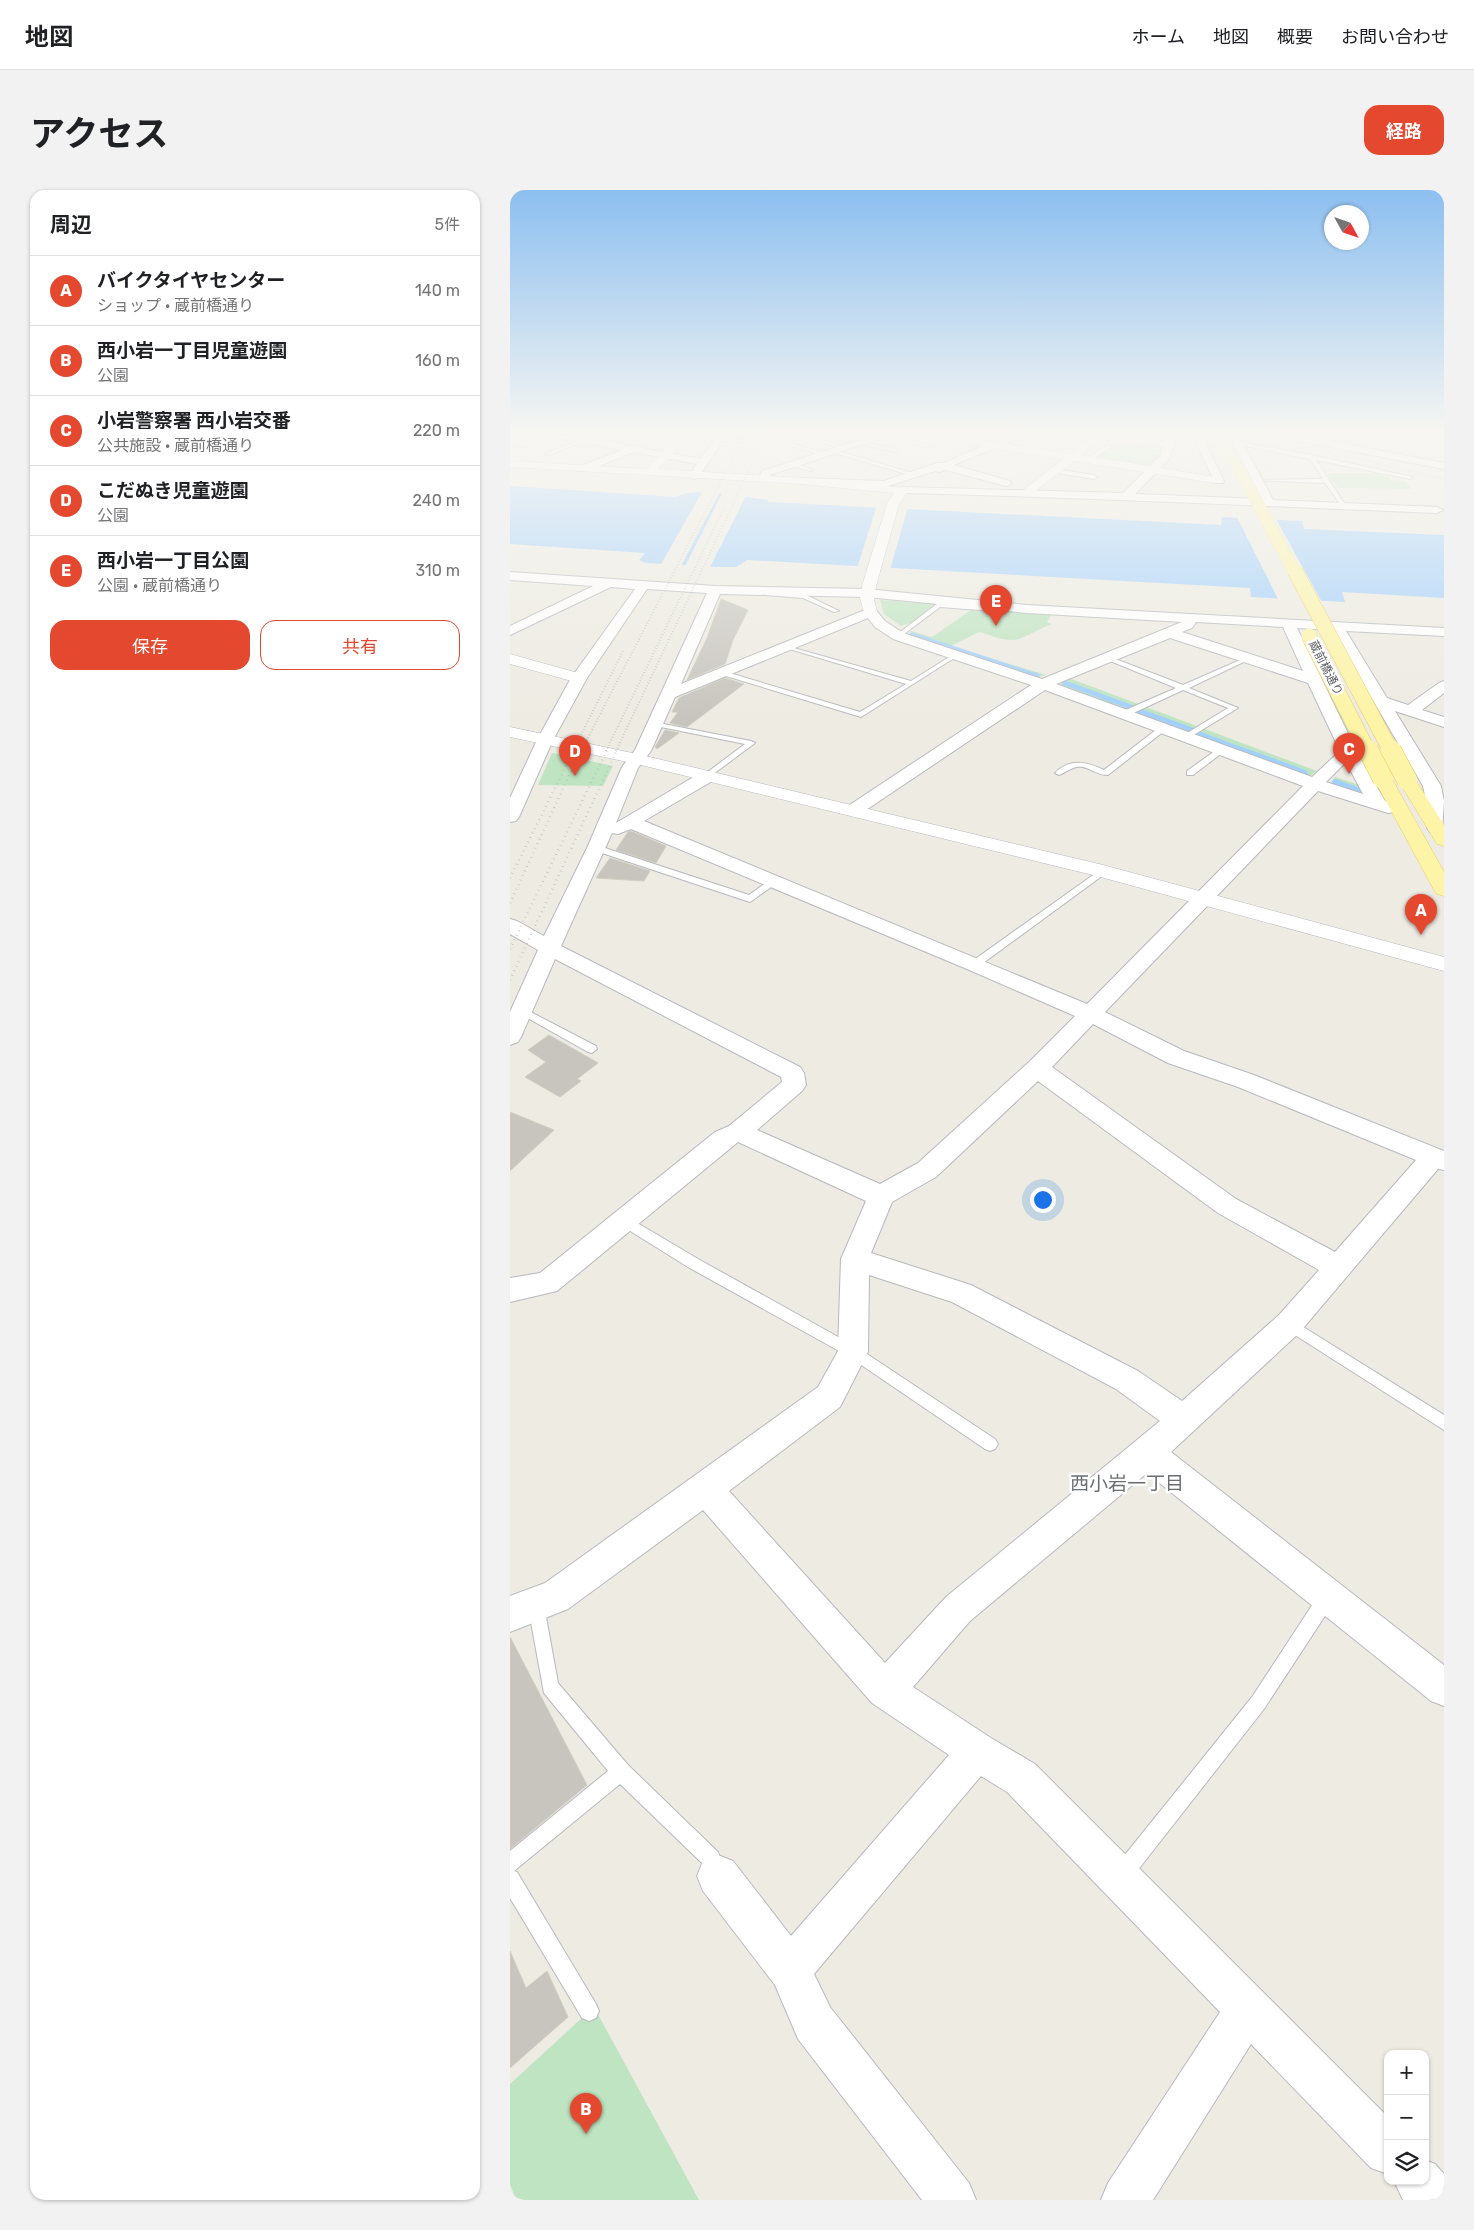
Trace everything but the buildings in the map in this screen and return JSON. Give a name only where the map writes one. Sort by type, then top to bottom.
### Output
[{"type":"main road","name":"蔵前橋通り","points":[[1265,529],[1407,780],[1441,834]]},
{"type":"main road","name":"蔵前橋通り","points":[[1292,618],[1444,890]]},
{"type":"street","points":[[888,529],[868,588],[870,612],[880,624],[898,636],[1043,684],[1378,806],[1398,810]]},
{"type":"street","points":[[510,576],[715,590],[868,588],[1027,608],[1192,619],[1292,618],[1337,627],[1444,632]]},
{"type":"street","points":[[510,631],[609,583]]},
{"type":"street","points":[[510,817],[545,740],[579,678],[644,585]]},
{"type":"street","points":[[510,1037],[548,948],[599,841],[630,767],[643,751],[656,724],[715,590]]},
{"type":"street","points":[[669,694],[870,612]]},
{"type":"street","points":[[1292,618],[1315,680],[1350,754],[1378,806]]},
{"type":"street","points":[[854,810],[1043,684],[1105,657],[1170,633],[1187,625],[1192,619]]},
{"type":"street","points":[[1337,627],[1432,786],[1440,819],[1441,834]]},
{"type":"street","points":[[1170,633],[1315,680]]},
{"type":"street","points":[[510,660],[579,678]]},
{"type":"street","points":[[1410,711],[1442,689]]},
{"type":"street","points":[[1380,701],[1444,722]]},
{"type":"street","points":[[510,732],[637,759],[1102,871],[1444,964]]},
{"type":"street","points":[[510,1614],[536,1606],[556,1596],[706,1489],[829,1397],[853,1352],[855,1258],[882,1196],[927,1170],[1037,1068],[1315,784],[1344,755],[1350,754]]},
{"type":"street","points":[[599,841],[708,776]]},
{"type":"street","points":[[630,822],[975,964],[1091,1014],[1176,1057],[1246,1081],[1439,1158],[1338,1266],[1290,1324],[1182,1419],[1147,1453],[958,1609],[885,1690]]},
{"type":"street","points":[[510,925],[548,948],[792,1074],[794,1085],[738,1132],[724,1138],[547,1283],[510,1290]]},
{"type":"street","points":[[1037,1068],[1228,1206],[1338,1266]]},
{"type":"street","points":[[738,1132],[882,1196]]},
{"type":"street","points":[[855,1258],[961,1293],[1127,1380],[1182,1419]]},
{"type":"street","points":[[1147,1453],[1444,1688]]},
{"type":"street","points":[[706,1489],[885,1690],[977,1752],[1020,1778],[1384,2147]]},
{"type":"street","points":[[790,1970],[977,1752]]},
{"type":"street","points":[[718,1876],[790,1970],[814,2023],[952,2200]]},
{"type":"street","points":[[1125,2200],[1247,2010]]},
{"type":"street","points":[[1422,2185],[1436,2200]]},
{"type":"lane","points":[[732,590],[744,593],[804,596],[836,611]]},
{"type":"lane","points":[[898,636],[939,605],[1010,610],[1027,608]]},
{"type":"lane","points":[[785,646],[912,683]]},
{"type":"lane","points":[[720,673],[861,716],[956,655]]},
{"type":"lane","points":[[1105,657],[1234,708],[1187,737]]},
{"type":"lane","points":[[1124,714],[1180,687],[1249,658]]},
{"type":"lane","points":[[656,724],[751,743],[708,776]]},
{"type":"lane","points":[[1059,773],[1072,764],[1080,763],[1105,772],[1164,728]]},
{"type":"lane","points":[[1190,773],[1222,750]]},
{"type":"lane","points":[[599,841],[750,899],[773,882]]},
{"type":"lane","points":[[975,964],[1102,871]]},
{"type":"lane","points":[[521,1010],[592,1049]]},
{"type":"lane","points":[[624,1220],[693,1263],[853,1352],[990,1444]]},
{"type":"lane","points":[[1290,1324],[1444,1424]]},
{"type":"lane","points":[[1118,1878],[1258,1703],[1328,1596]]},
{"type":"lane","points":[[536,1606],[550,1687],[621,1772],[711,1860],[718,1876]]},
{"type":"lane","points":[[510,1863],[621,1772]]},
{"type":"lane","points":[[510,1879],[589,2011]]},
{"type":"green space","points":[[880,600],[935,604],[913,622],[901,626],[884,614]]},
{"type":"green space","points":[[971,610],[1052,614],[1047,622],[1052,624],[1019,639],[1004,639],[979,632],[951,646],[1046,675],[1031,676],[909,635],[911,631],[932,637]]},
{"type":"green space","points":[[1069,678],[1317,771],[1311,775],[1300,775],[1061,685],[1062,681]]},
{"type":"green space","points":[[552,753],[613,766],[603,786],[538,785]]},
{"type":"green space","points":[[1335,777],[1362,786],[1365,793],[1362,795],[1330,785]]},
{"type":"green space","points":[[594,2007],[699,2200],[516,2200],[510,2184],[510,2084]]},
{"type":"water","points":[[510,529],[1304,529],[1444,535],[1444,598],[1342,592],[1345,602],[1251,597],[1250,588],[747,560],[736,567],[646,563],[639,560],[645,553],[510,544]]},
{"type":"pier","points":[[681,529],[701,529],[680,568],[660,566]]},
{"type":"pier","points":[[704,529],[729,529],[709,569],[684,568]]},
{"type":"pier","points":[[869,529],[902,529],[890,570],[857,568]]},
{"type":"pier","points":[[1243,529],[1282,529],[1323,604],[1279,601]]},
{"type":"waterway","points":[[912,635],[1037,676]]},
{"type":"waterway","points":[[1065,683],[1131,707]]},
{"type":"waterway","points":[[1137,710],[1192,730]]},
{"type":"waterway","points":[[1200,734],[1245,751]]},
{"type":"waterway","points":[[1242,750],[1305,773]]},
{"type":"waterway","points":[[1335,782],[1360,791]]},
{"type":"railway","points":[[581,751],[696,529]]},
{"type":"railway","points":[[606,751],[714,529]]},
{"type":"railway","points":[[616,751],[721,529]]},
{"type":"railway","points":[[573,751],[623,651]]},
{"type":"railway","points":[[510,878],[574,750]]},
{"type":"railway","points":[[510,903],[581,750]]},
{"type":"railway","points":[[510,949],[607,750]]},
{"type":"railway","points":[[510,980],[617,750]]},
{"type":"place","name":"西小岩一丁目公園","points":[[996,626]]},
{"type":"place","name":"小岩警察署 西小岩交番","points":[[1349,774]]},
{"type":"place","name":"こだぬき児童遊園","points":[[575,776]]},
{"type":"place","name":"バイクタイヤセンター","points":[[1421,935]]},
{"type":"place","name":"西小岩一丁目児童遊園","points":[[586,2134]]},
{"type":"district","name":"西小岩一丁目","points":[[1127,1483]]}]
